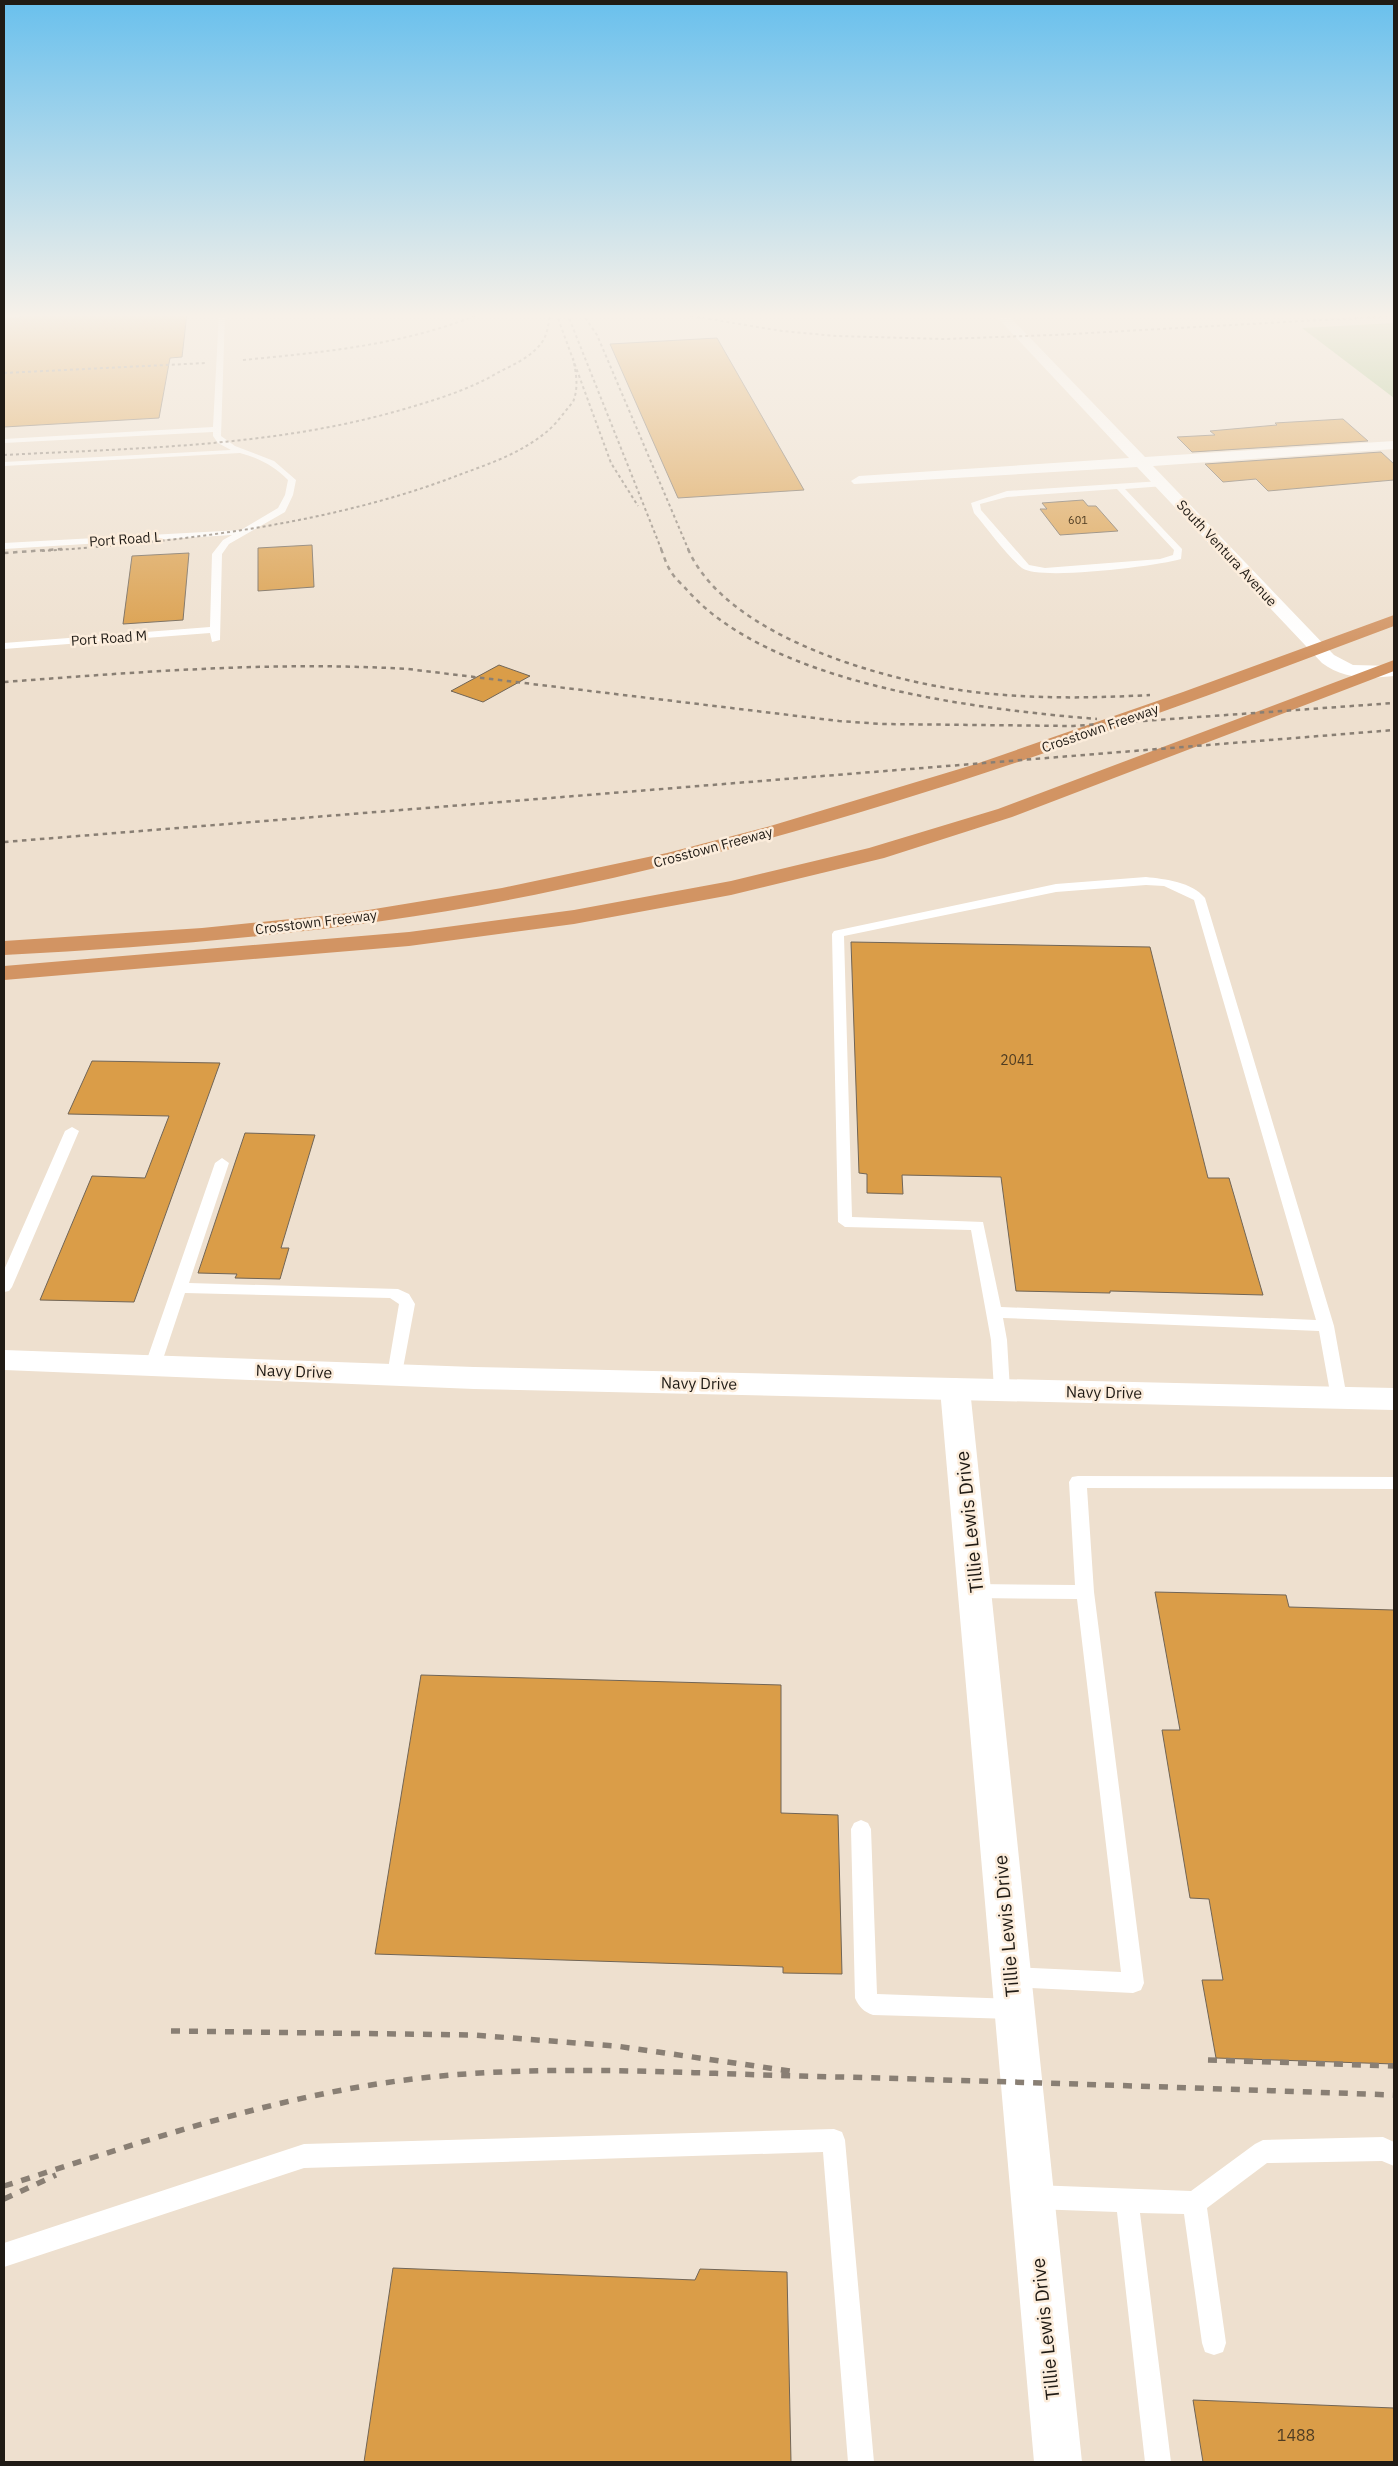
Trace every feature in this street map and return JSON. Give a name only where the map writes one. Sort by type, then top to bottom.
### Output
[{"type":"highway","name":"Crosstown Freeway","points":[[4,948],[323,923],[487,897],[575,880],[705,850],[927,787],[1118,722],[1394,620]]},
{"type":"highway","name":"Crosstown Freeway","points":[[4,973],[409,939],[574,917],[731,888],[876,853],[1005,814],[1394,665]]},
{"type":"street","name":"South Ventura Avenue","points":[[1108,428],[1328,660],[1343,669],[1360,672],[1394,671]]},
{"type":"street","points":[[859,482],[1394,445]]},
{"type":"street","name":"Navy Drive","points":[[4,1360],[395,1375],[1394,1399]]},
{"type":"street","name":"Tillie Lewis Drive","points":[[955,1389],[976,1591],[1012,1993],[1058,2462]]},
{"type":"lane","points":[[4,441],[216,428]]},
{"type":"lane","points":[[217,428],[217,436],[221,442],[262,457],[281,468],[292,480],[289,495],[282,510],[246,532]]},
{"type":"lane","points":[[4,464],[243,451]]},
{"type":"lane","points":[[1119,487],[1178,549],[1178,558],[1161,562],[1045,571],[1026,568],[977,511],[975,503],[1007,494],[1161,484]]},
{"type":"lane","name":"Port Road L","points":[[4,546],[246,532]]},
{"type":"lane","name":"Port Road M","points":[[4,646],[215,635],[217,554],[226,542],[246,532]]},
{"type":"lane","points":[[1002,1390],[999,1340],[978,1225],[845,1222],[838,934],[1056,888],[1146,881],[1166,883],[1186,890],[1199,898],[1326,1326],[1338,1398]]},
{"type":"lane","points":[[4,1287],[72,1132]]},
{"type":"lane","points":[[153,1366],[222,1163]]},
{"type":"lane","points":[[179,1288],[393,1293],[403,1298],[407,1304],[395,1375]]},
{"type":"lane","points":[[993,1312],[1326,1326]]},
{"type":"lane","points":[[861,1829],[866,1998],[869,2003],[873,2005],[1133,1983],[1085,1592],[1078,1482],[1394,1483]]},
{"type":"lane","points":[[976,1591],[1085,1592]]},
{"type":"lane","points":[[4,2255],[304,2156],[834,2140],[861,2462]]},
{"type":"lane","points":[[1032,2197],[1194,2202],[1263,2152],[1383,2149],[1394,2154]]},
{"type":"lane","points":[[1127,2200],[1158,2462]]},
{"type":"lane","points":[[1194,2202],[1214,2343]]},
{"type":"building","points":[[647,428],[769,428],[804,490],[678,498]]},
{"type":"building","points":[[1243,428],[1353,428],[1368,441],[1192,452],[1177,437],[1215,435],[1210,431]]},
{"type":"building","points":[[1381,452],[1394,464],[1394,480],[1268,491],[1256,479],[1223,482],[1205,464]]},
{"type":"building","points":[[1083,500],[1088,506],[1096,506],[1118,531],[1060,535],[1040,509],[1047,509],[1042,503]]},
{"type":"building","points":[[312,545],[314,587],[258,591],[258,548]]},
{"type":"building","points":[[189,553],[183,620],[123,624],[132,556]]},
{"type":"building","points":[[499,665],[530,676],[483,702],[451,691]]},
{"type":"building","points":[[851,942],[1150,947],[1208,1178],[1229,1178],[1263,1295],[1110,1291],[1110,1293],[1016,1291],[1001,1177],[902,1175],[903,1194],[867,1193],[867,1174],[859,1173]]},
{"type":"building","points":[[92,1061],[220,1063],[134,1302],[40,1300],[92,1176],[145,1178],[169,1116],[68,1114]]},
{"type":"building","points":[[245,1133],[315,1135],[281,1248],[289,1248],[280,1279],[235,1278],[237,1274],[198,1273]]},
{"type":"building","points":[[1155,1592],[1286,1595],[1289,1607],[1394,1610],[1394,2064],[1216,2058],[1202,1980],[1223,1980],[1209,1899],[1190,1898],[1162,1730],[1180,1730]]},
{"type":"building","points":[[421,1675],[781,1685],[781,1813],[838,1815],[842,1974],[783,1973],[783,1967],[375,1954]]},
{"type":"building","points":[[393,2268],[695,2280],[700,2269],[787,2272],[791,2462],[364,2462]]},
{"type":"building","points":[[1193,2400],[1394,2408],[1394,2462],[1203,2462]]},
{"type":"railway","points":[[4,455],[204,444],[254,439],[322,428]]},
{"type":"railway","points":[[42,551],[202,536],[310,518],[414,491],[475,469],[527,446],[551,428]]},
{"type":"railway","points":[[598,428],[611,463],[638,506]]},
{"type":"railway","points":[[613,428],[662,551]]},
{"type":"railway","points":[[637,428],[688,550]]},
{"type":"railway","points":[[4,553],[62,549]]},
{"type":"railway","points":[[661,549],[669,568],[676,578],[724,622],[769,649],[822,670],[878,686],[936,699],[994,708],[1097,719]]},
{"type":"railway","points":[[688,550],[708,581],[738,608],[775,632],[817,651],[861,667],[946,688],[983,693],[1067,697],[1150,695]]},
{"type":"railway","points":[[4,682],[156,671],[256,667],[307,666],[408,669],[839,721],[882,724],[1073,726],[1394,703]]},
{"type":"railway","points":[[4,842],[1394,730]]},
{"type":"railway","points":[[171,2031],[473,2035],[616,2046],[790,2071]]},
{"type":"railway","points":[[1208,2060],[1394,2066]]},
{"type":"railway","points":[[4,2186],[166,2135],[274,2105],[385,2083],[486,2073],[576,2070],[666,2072],[1394,2095]]},
{"type":"railway","points":[[4,2199],[56,2175]]}]
